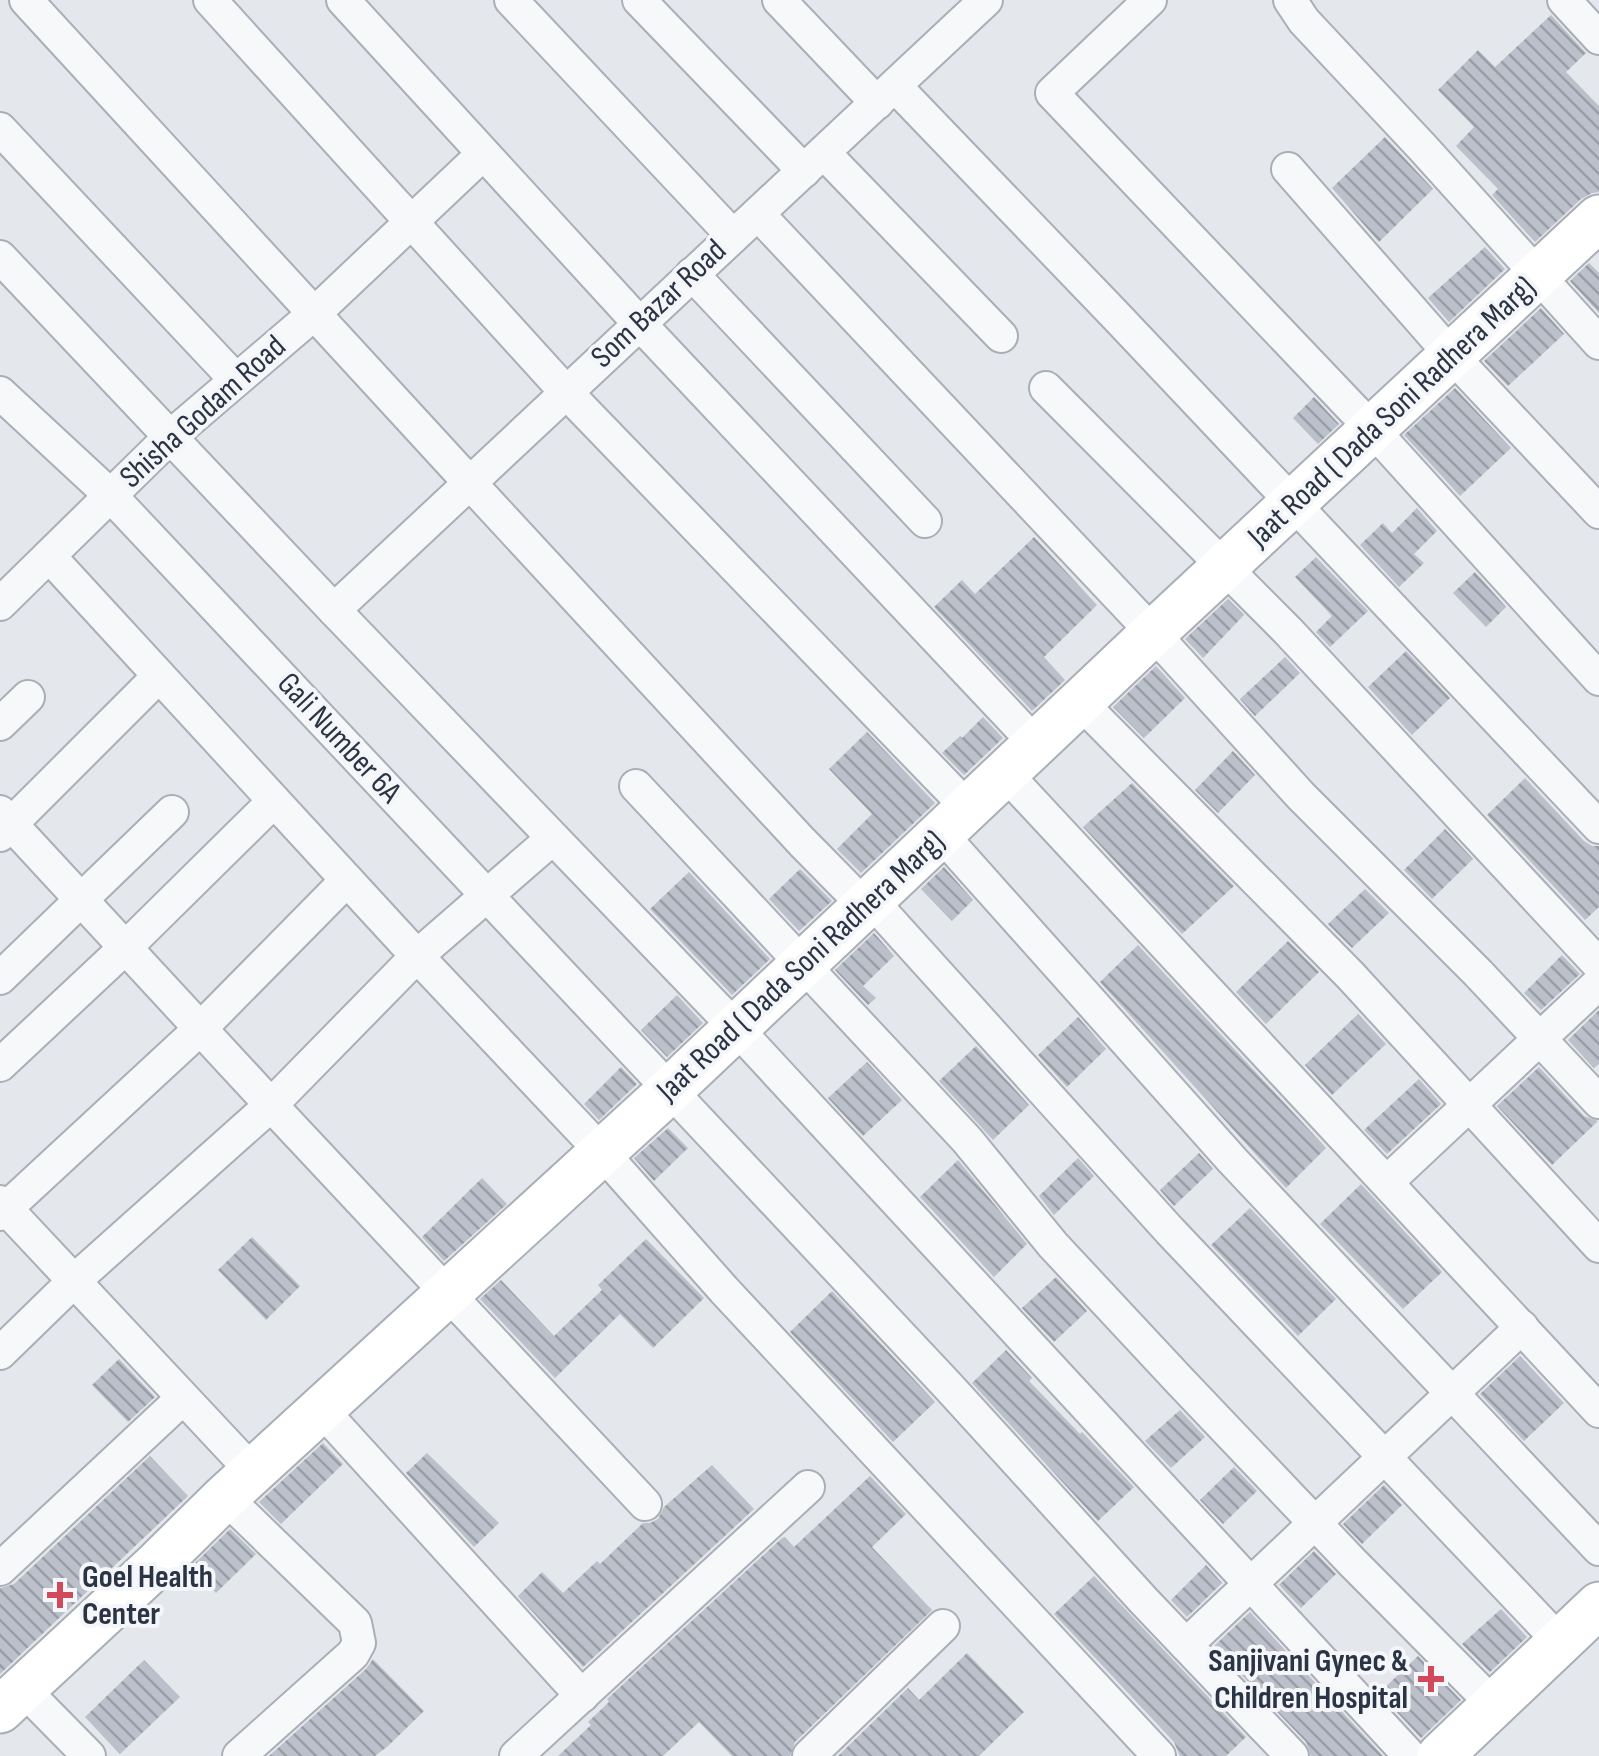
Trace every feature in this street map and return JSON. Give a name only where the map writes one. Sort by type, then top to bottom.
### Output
[{"type":"street","points":[[26,0],[802,842],[868,903],[1170,1231],[1560,1642]]},
{"type":"street","points":[[210,0],[954,821],[1209,1134],[1599,1549]]},
{"type":"street","points":[[342,0],[639,323],[1387,1182],[1599,1411]]},
{"type":"street","points":[[511,0],[733,236]]},
{"type":"street","points":[[639,0],[1001,336]]},
{"type":"street","points":[[779,0],[886,94],[1118,317],[1599,827]]},
{"type":"street","name":"Som Bazar Road","points":[[334,610],[986,0]]},
{"type":"street","points":[[1150,0],[1052,93],[1373,430],[1599,679]]},
{"type":"street","points":[[1290,0],[1304,21],[1599,343]]},
{"type":"street","points":[[1564,0],[1599,38]]},
{"type":"street","points":[[0,129],[236,380]]},
{"type":"street","name":"Shisha Godam Road","points":[[0,604],[171,436],[315,313],[483,154]]},
{"type":"street","points":[[1288,170],[1452,356],[1599,512]]},
{"type":"street","points":[[758,214],[1301,796],[1478,973],[1599,1102]]},
{"type":"street","name":"Jaat Road ( Dada Soni Radhera Marg)","points":[[12,1700],[239,1485],[670,1090],[1599,218]]},
{"type":"street","points":[[0,257],[735,1027],[1410,1756]]},
{"type":"street","points":[[692,274],[924,521]]},
{"type":"street","points":[[1046,388],[1302,645],[1599,966]]},
{"type":"street","name":"Gali Number 6A","points":[[0,393],[110,495],[1292,1756]]},
{"type":"street","points":[[49,556],[1159,1756]]},
{"type":"street","points":[[159,676],[4,824],[80,900],[645,1504]]},
{"type":"street","points":[[0,724],[28,697]]},
{"type":"street","points":[[1080,702],[1350,975],[1599,1246]]},
{"type":"street","points":[[636,786],[967,1140],[1054,1246],[1314,1522],[1494,1705]]},
{"type":"street","points":[[0,1065],[274,801]]},
{"type":"street","points":[[0,978],[172,812]]},
{"type":"street","points":[[0,1353],[270,1105],[417,956],[553,838]]},
{"type":"street","points":[[239,1756],[353,1654],[359,1642],[355,1624],[239,1485],[183,1398],[2,1208],[200,1029],[347,880]]},
{"type":"street","points":[[1387,1182],[1599,982]]},
{"type":"street","points":[[1186,1646],[1522,1328]]},
{"type":"street","points":[[0,1568],[183,1398]]},
{"type":"street","points":[[322,1409],[582,1696]]},
{"type":"street","points":[[516,1756],[808,1487]]},
{"type":"street","points":[[1440,1756],[1599,1605]]},
{"type":"street","points":[[809,1756],[944,1626]]},
{"type":"street","points":[[12,1700],[89,1756]]},
{"type":"building","points":[[1551,15],[1586,53],[1566,72],[1599,106],[1599,192],[1581,199],[1535,242],[1492,195],[1498,189],[1456,146],[1474,127],[1438,90],[1478,50],[1495,67]]},
{"type":"building","points":[[1385,137],[1433,189],[1379,242],[1332,188]]},
{"type":"building","points":[[1485,247],[1505,269],[1449,322],[1428,298]]},
{"type":"building","points":[[1589,263],[1599,273],[1599,313],[1570,281]]},
{"type":"building","points":[[1541,308],[1564,334],[1508,386],[1484,361]]},
{"type":"building","points":[[1455,388],[1511,448],[1460,496],[1404,435]]},
{"type":"building","points":[[1314,397],[1339,424],[1318,444],[1293,418]]},
{"type":"building","points":[[1417,508],[1437,531],[1414,554],[1424,563],[1399,587],[1360,545],[1383,523],[1392,533]]},
{"type":"building","points":[[1034,537],[1097,605],[1044,657],[1065,680],[1032,711],[934,607],[962,580],[975,594]]},
{"type":"building","points":[[1316,557],[1368,611],[1330,647],[1316,632],[1332,616],[1295,577]]},
{"type":"building","points":[[1475,572],[1506,607],[1486,627],[1453,593]]},
{"type":"building","points":[[1228,599],[1244,615],[1203,658],[1185,639]]},
{"type":"building","points":[[1406,651],[1450,698],[1412,735],[1368,687]]},
{"type":"building","points":[[1285,657],[1300,673],[1255,716],[1240,699]]},
{"type":"building","points":[[1156,666],[1185,698],[1144,738],[1113,707]]},
{"type":"building","points":[[983,717],[1003,738],[964,775],[942,753]]},
{"type":"building","points":[[867,732],[935,803],[861,873],[837,849],[872,814],[829,769]]},
{"type":"building","points":[[1233,751],[1255,775],[1218,813],[1195,790]]},
{"type":"building","points":[[1525,778],[1584,841],[1599,846],[1599,907],[1585,920],[1487,815]]},
{"type":"building","points":[[1132,783],[1234,886],[1182,934],[1083,827]]},
{"type":"building","points":[[1445,829],[1473,859],[1432,899],[1404,870]]},
{"type":"building","points":[[944,867],[973,900],[952,921],[921,889]]},
{"type":"building","points":[[800,869],[832,901],[799,931],[769,899]]},
{"type":"building","points":[[689,872],[770,959],[732,995],[650,909]]},
{"type":"building","points":[[1365,889],[1389,913],[1352,948],[1328,924]]},
{"type":"building","points":[[874,933],[894,956],[863,986],[876,998],[868,1005],[835,970]]},
{"type":"building","points":[[1288,941],[1319,972],[1266,1024],[1236,992]]},
{"type":"building","points":[[1138,945],[1326,1148],[1286,1188],[1100,982]]},
{"type":"building","points":[[1562,955],[1580,974],[1541,1010],[1524,993]]},
{"type":"building","points":[[677,995],[703,1023],[667,1057],[641,1030]]},
{"type":"building","points":[[1599,1010],[1599,1064],[1594,1068],[1568,1040]]},
{"type":"building","points":[[1358,1014],[1386,1044],[1332,1095],[1305,1065]]},
{"type":"building","points":[[1078,1017],[1106,1049],[1067,1087],[1038,1055]]},
{"type":"building","points":[[976,1046],[1029,1105],[993,1140],[939,1081]]},
{"type":"building","points":[[867,1062],[902,1100],[863,1136],[828,1098]]},
{"type":"building","points":[[621,1067],[637,1084],[599,1120],[584,1104]]},
{"type":"building","points":[[1539,1067],[1584,1116],[1598,1121],[1552,1165],[1497,1106]]},
{"type":"building","points":[[1419,1079],[1441,1104],[1387,1154],[1364,1130]]},
{"type":"building","points":[[668,1128],[688,1148],[654,1181],[634,1158]]},
{"type":"building","points":[[1199,1153],[1213,1169],[1174,1206],[1160,1190]]},
{"type":"building","points":[[1078,1158],[1094,1176],[1054,1215],[1039,1196]]},
{"type":"building","points":[[958,1160],[1027,1244],[994,1277],[920,1197]]},
{"type":"building","points":[[482,1178],[507,1204],[444,1261],[422,1237]]},
{"type":"building","points":[[1361,1184],[1442,1272],[1403,1309],[1320,1224]]},
{"type":"building","points":[[1250,1208],[1336,1299],[1298,1336],[1211,1245]]},
{"type":"building","points":[[252,1237],[300,1286],[266,1320],[218,1270]]},
{"type":"building","points":[[646,1239],[704,1298],[653,1348],[620,1314],[555,1378],[480,1299],[501,1280],[554,1336],[602,1290],[598,1285]]},
{"type":"building","points":[[1056,1277],[1087,1311],[1054,1342],[1022,1308]]},
{"type":"building","points":[[832,1291],[935,1402],[893,1442],[790,1332]]},
{"type":"building","points":[[1006,1350],[1032,1378],[1029,1381],[1134,1487],[1098,1521],[972,1383]]},
{"type":"building","points":[[1520,1356],[1564,1403],[1524,1441],[1480,1394]]},
{"type":"building","points":[[119,1359],[155,1397],[128,1422],[92,1385]]},
{"type":"building","points":[[1180,1410],[1205,1437],[1171,1468],[1145,1441]]},
{"type":"building","points":[[323,1443],[343,1464],[281,1524],[259,1502]]},
{"type":"building","points":[[427,1453],[499,1523],[474,1547],[406,1473]]},
{"type":"building","points":[[150,1456],[188,1496],[0,1674],[0,1588],[14,1584]]},
{"type":"building","points":[[712,1465],[754,1509],[583,1667],[518,1596],[542,1572],[563,1593],[643,1523],[658,1519],[664,1507]]},
{"type":"building","points":[[1234,1467],[1257,1491],[1223,1524],[1200,1500]]},
{"type":"building","points":[[870,1476],[906,1514],[872,1547],[932,1610],[795,1742],[790,1756],[732,1756],[699,1722],[663,1756],[558,1756],[591,1725],[588,1722],[609,1702],[607,1699],[782,1538],[794,1547]]},
{"type":"building","points":[[1384,1485],[1402,1505],[1362,1544],[1343,1524]]},
{"type":"building","points":[[230,1529],[256,1554],[216,1593],[191,1567]]},
{"type":"building","points":[[1314,1551],[1336,1574],[1301,1608],[1279,1585]]},
{"type":"building","points":[[1206,1565],[1222,1583],[1187,1617],[1171,1600]]},
{"type":"building","points":[[1094,1576],[1246,1737],[1226,1756],[1180,1756],[1174,1742],[1054,1614]]},
{"type":"building","points":[[1501,1609],[1527,1637],[1490,1672],[1462,1644]]},
{"type":"building","points":[[1250,1612],[1383,1756],[1311,1756],[1306,1742],[1214,1646]]},
{"type":"building","points":[[967,1653],[1024,1712],[979,1756],[838,1756],[908,1688],[919,1700]]},
{"type":"building","points":[[1418,1656],[1461,1700],[1421,1738],[1379,1693]]},
{"type":"building","points":[[373,1659],[424,1711],[388,1746],[375,1756],[269,1756],[366,1669]]},
{"type":"building","points":[[144,1660],[180,1697],[120,1754],[85,1717]]},
{"type":"place","name":"Goel Health Center","points":[[60,1595]]},
{"type":"place","name":"Sanjivani Gynec & Children Hospital","points":[[1431,1679]]}]
